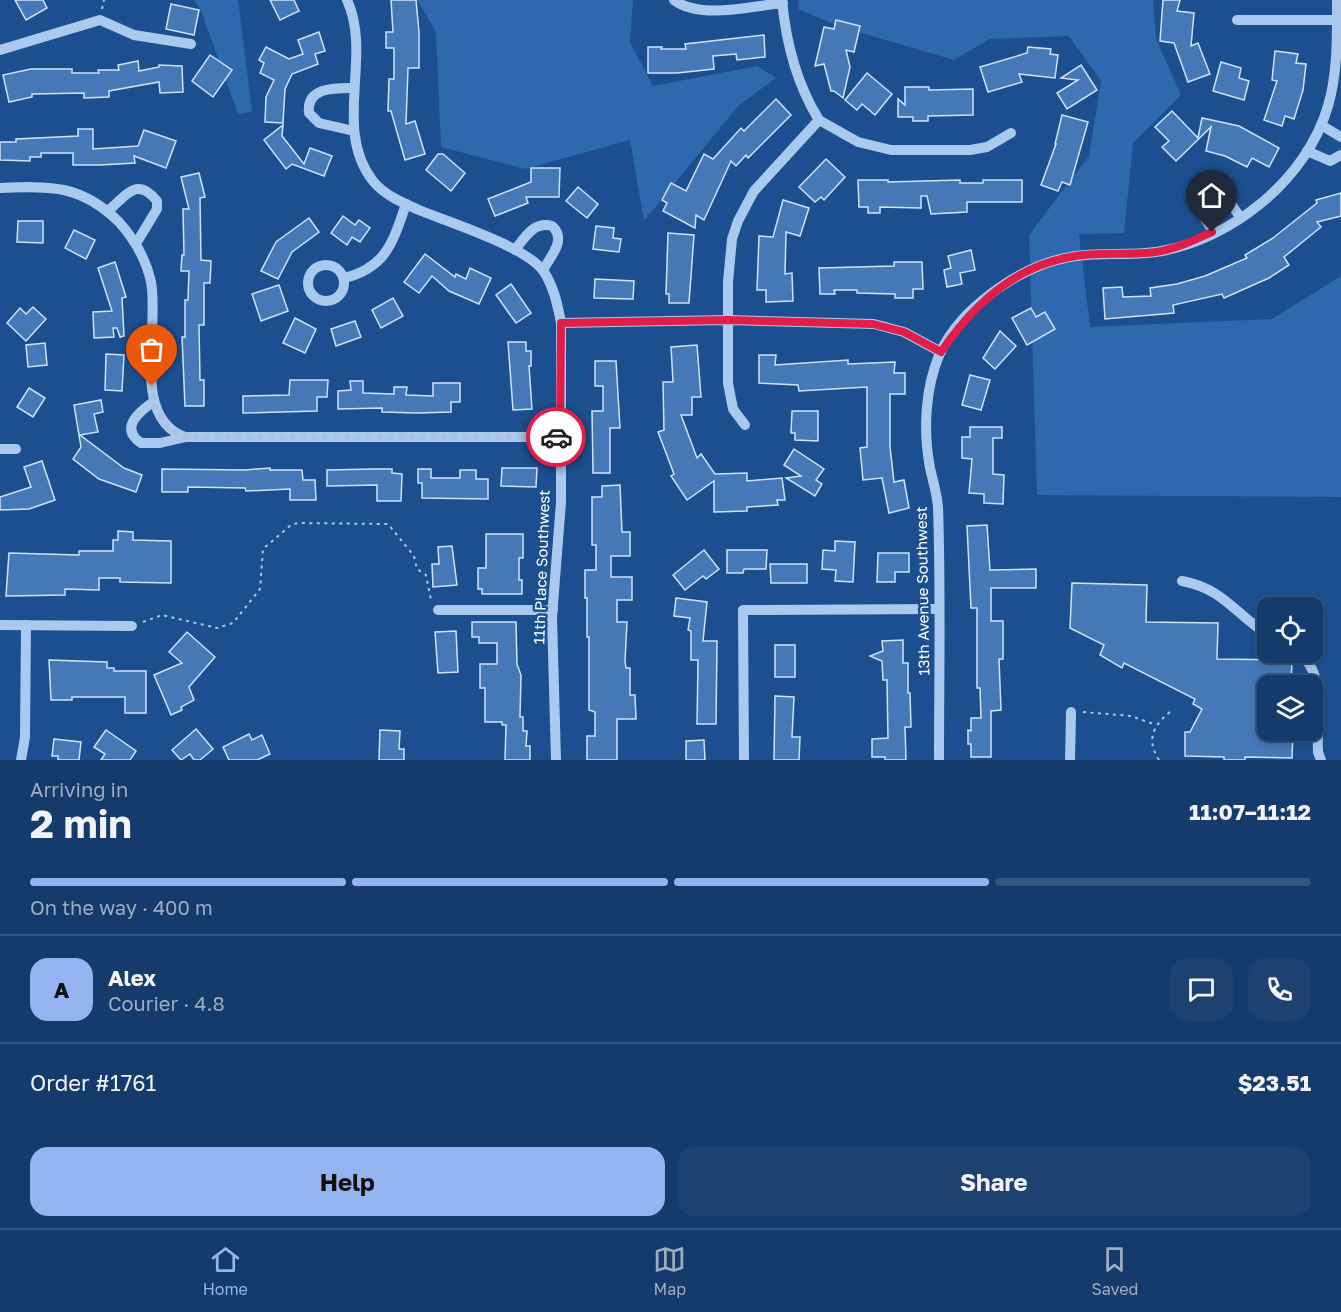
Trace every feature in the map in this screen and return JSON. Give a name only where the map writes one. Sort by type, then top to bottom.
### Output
[{"type":"street","name":"11th Place Southwest","points":[[346,0],[352,12],[355,32],[354,131],[364,168],[373,182],[385,193],[406,204],[524,253],[543,270],[554,294],[561,323],[559,546],[553,610],[556,760]]},
{"type":"street","points":[[674,0],[682,6],[706,11],[782,1],[794,70],[804,97],[819,120],[858,142],[891,150],[970,150],[987,147],[1011,133]]},
{"type":"street","points":[[561,323],[728,320],[873,324],[904,332],[941,352],[974,309],[1014,277],[1040,265],[1069,257],[1090,254],[1157,252],[1182,246],[1255,209],[1275,192],[1307,151],[1321,125],[1328,105],[1334,72],[1337,0]]},
{"type":"street","points":[[0,50],[100,20],[134,35],[191,44]]},
{"type":"street","points":[[1237,20],[1337,20]]},
{"type":"street","points":[[354,88],[330,88],[315,94],[308,107],[309,113],[319,123],[354,131]]},
{"type":"street","points":[[745,425],[733,409],[729,398],[729,259],[738,221],[754,191],[819,120]]},
{"type":"street","points":[[1321,125],[1341,137]]},
{"type":"street","points":[[1307,151],[1329,161],[1341,155]]},
{"type":"street","points":[[1212,232],[1193,199],[1195,189],[1203,182],[1214,182],[1218,185],[1240,217]]},
{"type":"street","points":[[108,211],[133,189],[141,187],[149,191],[157,201],[157,209],[137,242]]},
{"type":"street","points":[[0,188],[65,190],[86,198],[108,211],[137,242],[152,284],[153,402],[165,425],[173,433],[186,437]]},
{"type":"street","points":[[344,278],[374,268],[387,250],[406,204]]},
{"type":"street","points":[[515,250],[533,228],[541,225],[552,226],[559,234],[559,242],[543,270]]},
{"type":"street","name":"13th Avenue Southwest","points":[[939,760],[938,505],[926,433],[928,397],[941,352]]},
{"type":"street","points":[[153,402],[137,414],[130,428],[135,439],[153,444],[186,437],[560,437]]},
{"type":"street","points":[[0,449],[16,449]]},
{"type":"street","points":[[1182,581],[1202,585],[1220,596],[1257,628]]},
{"type":"street","points":[[437,606],[553,610]]},
{"type":"street","points":[[744,760],[743,610],[939,609]]},
{"type":"street","points":[[0,625],[132,626]]},
{"type":"street","points":[[21,760],[25,737],[26,625]]},
{"type":"street","points":[[1309,663],[1316,681],[1316,729],[1321,760]]},
{"type":"street","points":[[1070,760],[1071,711]]},
{"type":"path","points":[[132,626],[162,615],[217,628],[233,623],[260,589],[263,549],[291,525],[298,524],[388,524],[414,555],[417,569],[426,575],[429,599],[437,606]]},
{"type":"path","points":[[1071,711],[1131,716],[1156,725]]},
{"type":"path","points":[[1159,760],[1151,743],[1156,725],[1170,711]]},
{"type":"shaded area","points":[[194,0],[238,0],[252,112],[238,114],[201,11]]},
{"type":"shaded area","points":[[417,0],[633,0],[630,42],[653,86],[757,66],[776,78],[738,106],[644,221],[630,140],[525,169],[441,147],[436,32]]},
{"type":"shaded area","points":[[799,0],[1153,0],[1156,39],[1181,95],[1133,143],[1124,233],[1079,234],[1090,327],[1272,319],[1341,276],[1341,497],[1037,495],[1029,235],[1089,156],[1101,81],[1069,36],[990,39],[954,60],[841,27],[798,9]]},
{"type":"building","points":[[15,0],[43,0],[47,8],[26,20]]},
{"type":"building","points":[[270,0],[294,0],[299,11],[280,20]]},
{"type":"building","points":[[391,0],[416,0],[419,32],[419,68],[408,68],[406,124],[415,121],[425,154],[405,160],[391,111],[388,111],[389,79],[394,79],[394,48],[386,48],[386,32],[393,32]]},
{"type":"building","points":[[1163,0],[1180,0],[1177,11],[1194,13],[1191,46],[1198,43],[1210,74],[1188,82],[1174,43],[1160,41]]},
{"type":"building","points":[[171,4],[199,10],[194,35],[166,29]]},
{"type":"building","points":[[836,20],[860,26],[854,52],[846,50],[850,67],[843,98],[831,91],[824,64],[815,66],[824,27],[834,29]]},
{"type":"building","points":[[319,32],[325,51],[315,54],[318,64],[292,74],[285,89],[283,123],[265,122],[266,97],[274,80],[260,73],[264,63],[259,60],[266,47],[289,59],[303,54],[298,40]]},
{"type":"building","points":[[764,35],[765,57],[737,60],[736,54],[713,56],[714,69],[648,73],[648,47],[686,49],[685,44]]},
{"type":"building","points":[[1028,47],[1051,49],[1050,54],[1058,55],[1055,78],[1019,74],[1022,82],[988,92],[980,67],[1027,53]]},
{"type":"building","points":[[1275,51],[1298,54],[1296,63],[1306,64],[1303,90],[1294,119],[1285,116],[1282,126],[1264,120],[1277,81],[1272,80]]},
{"type":"building","points":[[210,55],[232,70],[213,97],[192,81]]},
{"type":"building","points":[[138,61],[139,71],[159,67],[159,65],[182,66],[183,92],[160,93],[159,82],[109,91],[109,97],[84,98],[84,93],[32,94],[32,97],[9,102],[3,75],[31,69],[72,69],[72,73],[99,73],[98,70],[119,70],[118,65]]},
{"type":"building","points":[[1221,62],[1241,68],[1239,78],[1249,81],[1244,100],[1213,91]]},
{"type":"building","points":[[1081,65],[1097,90],[1067,109],[1057,93],[1078,80],[1061,78]]},
{"type":"building","points":[[867,73],[892,94],[875,115],[862,104],[857,110],[845,100]]},
{"type":"building","points":[[905,87],[929,87],[929,90],[973,89],[973,115],[928,116],[928,121],[913,121],[913,117],[898,117],[898,99],[905,105]]},
{"type":"building","points":[[776,99],[791,115],[748,158],[746,155],[736,166],[731,161],[704,220],[696,215],[695,228],[663,211],[667,203],[662,200],[671,183],[686,191],[704,154],[713,159],[741,128],[744,131]]},
{"type":"building","points":[[1172,111],[1198,138],[1202,118],[1239,126],[1279,148],[1269,167],[1252,158],[1247,167],[1225,156],[1206,151],[1211,127],[1176,161],[1162,147],[1169,141],[1155,127]]},
{"type":"building","points":[[1062,115],[1088,122],[1070,185],[1062,182],[1058,191],[1041,185],[1056,144]]},
{"type":"building","points":[[283,125],[282,136],[304,164],[310,148],[332,156],[324,176],[292,164],[286,169],[264,140]]},
{"type":"building","points":[[78,129],[93,129],[93,149],[138,146],[144,130],[176,141],[166,168],[134,156],[135,163],[73,165],[73,153],[41,153],[41,157],[30,157],[30,161],[0,160],[0,142],[78,136]]},
{"type":"building","points":[[438,154],[443,154],[465,173],[451,191],[426,170]]},
{"type":"building","points":[[826,159],[845,177],[824,200],[821,197],[815,202],[799,187]]},
{"type":"building","points":[[531,168],[560,168],[559,197],[526,197],[528,203],[495,216],[488,199],[531,182]]},
{"type":"building","points":[[199,173],[205,197],[200,198],[201,260],[211,261],[210,283],[204,283],[204,325],[199,325],[200,380],[204,380],[204,406],[185,406],[182,337],[185,337],[185,300],[188,300],[189,271],[181,271],[182,255],[184,255],[183,209],[189,209],[181,177]]},
{"type":"building","points":[[858,180],[888,180],[888,182],[960,180],[960,183],[983,183],[983,180],[1022,180],[1022,202],[967,202],[967,212],[931,214],[927,196],[921,196],[921,208],[880,207],[880,213],[868,213],[868,207],[859,207]]},
{"type":"building","points":[[578,187],[598,204],[587,218],[566,201]]},
{"type":"building","points":[[1341,193],[1341,216],[1317,222],[1321,227],[1284,257],[1289,265],[1269,278],[1224,298],[1222,294],[1173,305],[1174,313],[1105,319],[1103,288],[1122,287],[1123,297],[1151,296],[1150,288],[1177,284],[1205,276],[1247,258],[1245,255],[1273,238],[1317,203],[1316,200]]},
{"type":"building","points":[[783,200],[809,208],[800,236],[786,232],[785,274],[792,273],[793,301],[766,302],[766,290],[757,290],[759,236],[773,237]]},
{"type":"building","points":[[343,216],[355,225],[359,220],[370,228],[360,242],[352,237],[347,245],[331,233]]},
{"type":"building","points":[[309,218],[319,232],[292,252],[278,279],[261,271],[276,242]]},
{"type":"building","points":[[18,221],[43,221],[43,243],[17,242]]},
{"type":"building","points":[[596,226],[614,228],[613,238],[621,239],[619,252],[593,249]]},
{"type":"building","points":[[74,230],[95,240],[86,259],[65,248]]},
{"type":"building","points":[[668,233],[694,235],[689,303],[669,303],[669,294],[666,294]]},
{"type":"building","points":[[971,250],[975,270],[960,273],[962,284],[947,287],[944,270],[951,268],[948,256]]},
{"type":"building","points":[[425,254],[455,277],[456,274],[466,279],[470,268],[491,278],[479,304],[449,291],[432,276],[419,293],[404,282]]},
{"type":"building","points":[[115,262],[126,297],[122,298],[124,336],[120,337],[117,328],[113,328],[114,337],[94,338],[93,312],[112,311],[98,268]]},
{"type":"building","points":[[894,262],[922,262],[923,289],[913,289],[913,298],[895,298],[895,294],[857,293],[857,290],[834,290],[835,294],[820,294],[819,268],[894,266]]},
{"type":"building","points":[[595,279],[634,281],[633,299],[594,298]]},
{"type":"building","points":[[511,284],[531,313],[516,323],[496,295]]},
{"type":"building","points":[[279,285],[288,311],[261,321],[252,294]]},
{"type":"building","points":[[393,298],[403,316],[381,328],[372,310]]},
{"type":"building","points":[[33,307],[46,319],[26,341],[7,323],[20,308],[26,314]]},
{"type":"building","points":[[1031,308],[1036,317],[1045,312],[1055,329],[1027,345],[1012,318]]},
{"type":"building","points":[[295,318],[316,329],[305,353],[283,343]]},
{"type":"building","points":[[355,321],[361,337],[336,346],[331,329]]},
{"type":"building","points":[[1000,331],[1016,346],[995,369],[983,358]]},
{"type":"building","points":[[508,342],[526,342],[526,351],[531,351],[531,366],[529,366],[532,409],[513,410]]},
{"type":"building","points":[[45,343],[47,365],[28,367],[26,345]]},
{"type":"building","points":[[697,345],[701,397],[692,397],[692,415],[681,415],[697,458],[701,454],[715,474],[747,473],[747,481],[782,478],[785,500],[777,500],[778,505],[747,507],[747,511],[714,512],[714,481],[687,500],[671,476],[674,474],[658,432],[664,430],[663,382],[673,382],[671,347]]},
{"type":"building","points":[[106,354],[124,355],[122,391],[105,390]]},
{"type":"building","points":[[759,355],[776,355],[775,365],[848,360],[848,364],[895,362],[894,373],[905,373],[905,394],[890,394],[890,447],[894,482],[904,480],[909,508],[889,513],[882,478],[863,480],[860,448],[867,447],[867,387],[799,391],[798,385],[759,383]]},
{"type":"building","points":[[595,361],[616,361],[620,428],[610,428],[610,473],[593,473],[592,411],[603,411],[603,386],[595,386]]},
{"type":"building","points":[[970,375],[990,380],[981,410],[962,405]]},
{"type":"building","points":[[290,380],[328,380],[327,397],[317,397],[317,411],[243,413],[243,396],[289,395]]},
{"type":"building","points":[[350,381],[363,381],[363,393],[394,394],[394,387],[407,387],[406,395],[433,396],[433,383],[460,383],[460,402],[451,402],[451,412],[382,412],[382,408],[338,409],[338,391],[351,390]]},
{"type":"building","points":[[29,388],[45,398],[33,417],[17,407]]},
{"type":"building","points":[[101,400],[103,412],[94,414],[98,432],[80,435],[124,468],[142,475],[136,492],[99,479],[73,459],[81,447],[74,405]]},
{"type":"building","points":[[792,411],[818,411],[818,441],[795,440],[795,433],[791,433]]},
{"type":"building","points":[[970,427],[1002,427],[1002,438],[993,438],[993,474],[1004,475],[1003,504],[984,503],[984,494],[969,493],[972,459],[962,458],[962,437],[970,437]]},
{"type":"building","points":[[794,449],[824,469],[816,480],[822,484],[815,496],[786,478],[801,476],[784,465]]},
{"type":"building","points":[[42,461],[55,500],[29,509],[0,510],[0,497],[31,487],[24,467]]},
{"type":"building","points":[[270,468],[270,470],[302,470],[303,480],[315,480],[316,500],[290,500],[290,489],[246,491],[245,488],[188,487],[188,492],[162,492],[162,469]]},
{"type":"building","points":[[502,468],[537,468],[536,487],[501,486]]},
{"type":"building","points":[[392,469],[392,473],[402,474],[401,501],[377,501],[377,485],[327,486],[327,470]]},
{"type":"building","points":[[418,469],[431,469],[431,478],[460,478],[460,470],[476,470],[476,479],[488,479],[488,499],[422,498],[422,483],[418,483]]},
{"type":"building","points":[[620,485],[622,532],[630,532],[630,556],[611,556],[611,577],[632,577],[632,600],[617,600],[617,622],[627,622],[625,661],[626,668],[630,668],[630,695],[635,695],[636,719],[617,719],[617,760],[587,760],[587,736],[595,736],[595,712],[589,710],[589,637],[587,637],[587,598],[585,598],[585,570],[596,570],[596,545],[592,545],[592,497],[602,497],[602,486]]},
{"type":"building","points":[[987,525],[990,570],[1036,569],[1036,588],[991,588],[991,621],[1003,621],[1003,659],[999,659],[1001,710],[991,711],[991,757],[971,757],[968,730],[971,731],[971,718],[981,718],[980,688],[977,688],[977,608],[971,608],[967,526]]},
{"type":"building","points":[[118,531],[133,532],[133,540],[171,541],[171,583],[120,582],[120,578],[99,578],[99,590],[65,589],[65,595],[6,596],[9,553],[79,555],[79,551],[113,551],[113,540],[118,540]]},
{"type":"building","points":[[486,534],[523,534],[523,558],[519,558],[519,580],[522,580],[522,594],[482,594],[482,589],[478,589],[478,568],[486,568]]},
{"type":"building","points":[[835,541],[855,542],[853,582],[835,581],[836,570],[822,569],[823,550],[835,551]]},
{"type":"building","points":[[452,546],[457,585],[433,587],[432,564],[439,564],[438,547]]},
{"type":"building","points":[[704,550],[719,569],[706,579],[703,576],[685,590],[673,575]]},
{"type":"building","points":[[727,550],[767,550],[766,569],[744,569],[743,573],[727,573]]},
{"type":"building","points":[[878,553],[909,553],[909,572],[895,572],[895,582],[877,582]]},
{"type":"building","points":[[770,564],[807,564],[807,583],[771,583]]},
{"type":"building","points":[[1072,583],[1147,585],[1146,622],[1218,623],[1217,659],[1257,660],[1257,663],[1292,663],[1291,675],[1257,675],[1257,741],[1293,741],[1292,758],[1245,757],[1245,760],[1224,760],[1224,757],[1185,756],[1185,732],[1190,732],[1202,709],[1193,704],[1195,699],[1124,663],[1122,668],[1100,655],[1104,645],[1070,628]]},
{"type":"building","points":[[676,598],[707,602],[703,641],[717,641],[716,724],[697,724],[698,660],[691,660],[691,631],[688,630],[690,618],[674,616]]},
{"type":"building","points":[[472,622],[516,622],[517,664],[521,675],[520,717],[523,717],[523,731],[527,731],[526,746],[530,746],[530,760],[505,760],[506,725],[502,725],[502,722],[485,722],[485,688],[480,688],[480,664],[497,664],[497,643],[479,643],[479,637],[472,637]]},
{"type":"building","points":[[456,631],[458,672],[438,673],[435,632]]},
{"type":"building","points":[[187,632],[215,657],[189,687],[194,700],[181,707],[182,710],[171,715],[154,675],[182,663],[169,652]]},
{"type":"building","points":[[903,640],[903,663],[908,663],[911,727],[905,727],[906,760],[885,760],[885,757],[872,757],[872,739],[888,738],[887,680],[883,680],[882,661],[870,656],[883,651],[882,641]]},
{"type":"building","points":[[775,645],[795,645],[795,677],[775,677]]},
{"type":"building","points":[[49,660],[107,662],[107,668],[114,668],[114,671],[146,671],[146,713],[125,713],[125,697],[72,697],[72,700],[51,700]]},
{"type":"building","points":[[775,696],[794,697],[792,737],[800,737],[799,760],[774,760]]},
{"type":"building","points":[[196,729],[213,749],[200,760],[194,760],[190,754],[181,760],[172,750]]},
{"type":"building","points":[[106,730],[136,751],[130,760],[101,760],[105,754],[94,747]]},
{"type":"building","points":[[380,730],[400,731],[399,749],[404,749],[404,760],[379,760]]},
{"type":"building","points":[[249,734],[252,740],[262,735],[270,754],[257,760],[229,760],[223,747]]},
{"type":"building","points":[[54,739],[81,742],[79,760],[58,760],[58,756],[52,756]]},
{"type":"building","points":[[704,740],[705,760],[686,760],[686,741]]},
{"type":"way so far","points":[[152,386],[153,402],[158,415],[173,433],[186,437],[556,437]]},
{"type":"route","points":[[556,437],[560,437],[561,323],[728,320],[873,324],[888,326],[904,332],[941,352],[974,309],[992,293],[1014,277],[1040,265],[1069,257],[1100,253],[1157,252],[1182,246],[1212,232]]}]
